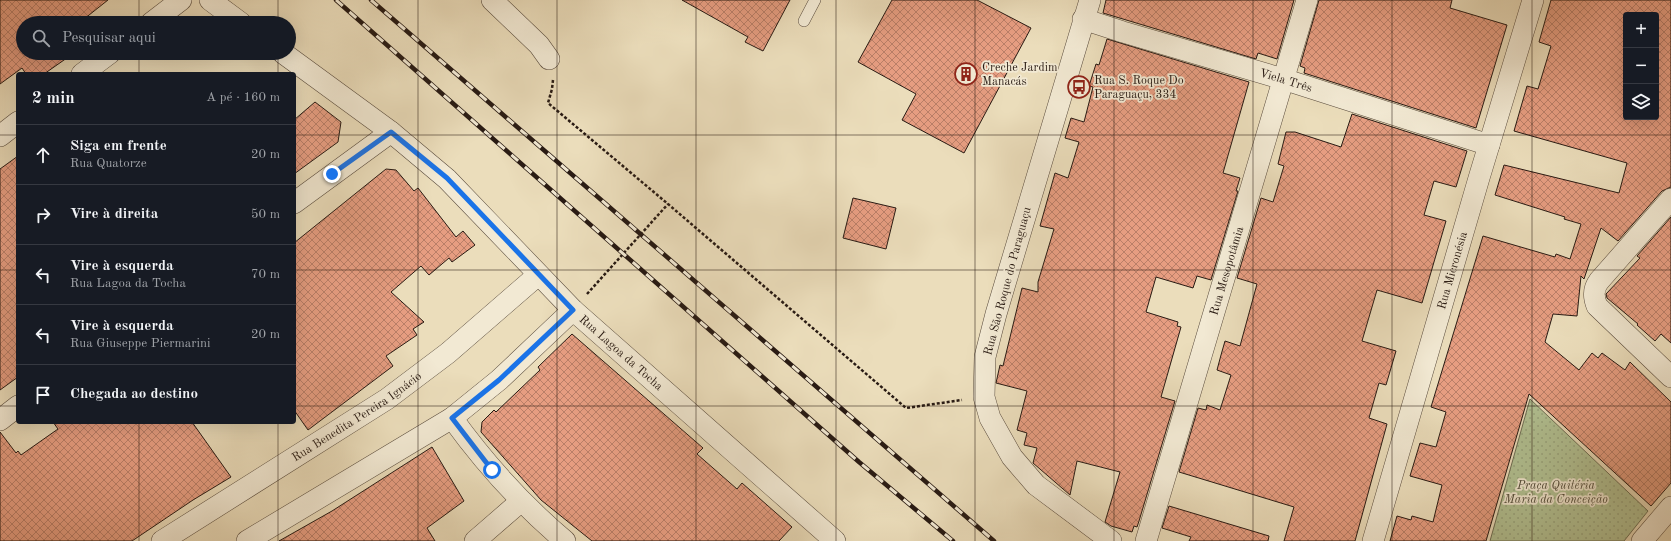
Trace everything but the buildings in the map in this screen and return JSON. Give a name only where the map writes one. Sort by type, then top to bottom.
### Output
[{"type":"street","points":[[159,16],[181,0]]},
{"type":"street","points":[[210,0],[232,16]]},
{"type":"street","points":[[492,0],[539,45],[549,59]]},
{"type":"street","name":"Rua Mesopotâmia","points":[[1146,541],[1307,0]]},
{"type":"street","name":"Rua Micronésia","points":[[1373,541],[1533,0]]},
{"type":"street","name":"Viela Três","points":[[1086,9],[1130,35],[1283,79],[1489,145]]},
{"type":"street","name":"Rua São Roque do Paraguaçu","points":[[1086,9],[996,314],[986,357],[984,397],[990,418],[1012,457],[1036,485],[1111,541]]},
{"type":"street","points":[[85,72],[101,60]]},
{"type":"street","name":"Rua Lagoa da Tocha","points":[[293,60],[391,132],[447,178],[573,310],[835,541]]},
{"type":"street","points":[[0,136],[16,124]]},
{"type":"street","points":[[296,202],[391,132]]},
{"type":"street","points":[[1671,199],[1594,287],[1594,299],[1597,306],[1671,377]]},
{"type":"street","name":"Rua Benedita Pereira Ignácio","points":[[162,541],[387,399],[448,353],[538,275]]},
{"type":"street","points":[[246,541],[452,418],[499,380],[573,310]]},
{"type":"street","points":[[0,420],[16,408]]},
{"type":"street","points":[[452,418],[476,451],[520,502],[565,541]]},
{"type":"street","points":[[475,541],[520,502]]},
{"type":"street","points":[[1642,541],[1671,507]]},
{"type":"lane","points":[[804,21],[815,0]]},
{"type":"path","points":[[548,104],[668,204],[906,408],[984,397]]},
{"type":"path","points":[[573,310],[668,204]]},
{"type":"green space","name":"Praça Quitéria Maria da Conceição","points":[[1530,399],[1648,511],[1624,541],[1490,541]]},
{"type":"railway","points":[[336,0],[859,462],[953,541]]},
{"type":"railway","points":[[371,0],[994,541]]},
{"type":"place","name":"Creche Jardim Manacás","points":[[966,74]]},
{"type":"place","name":"Rua S. Roque Do Paraguaçu, 334","points":[[1079,87]]},
{"type":"route","points":[[332,174],[391,132],[447,178],[573,310],[499,380],[452,418],[492,470]]}]
